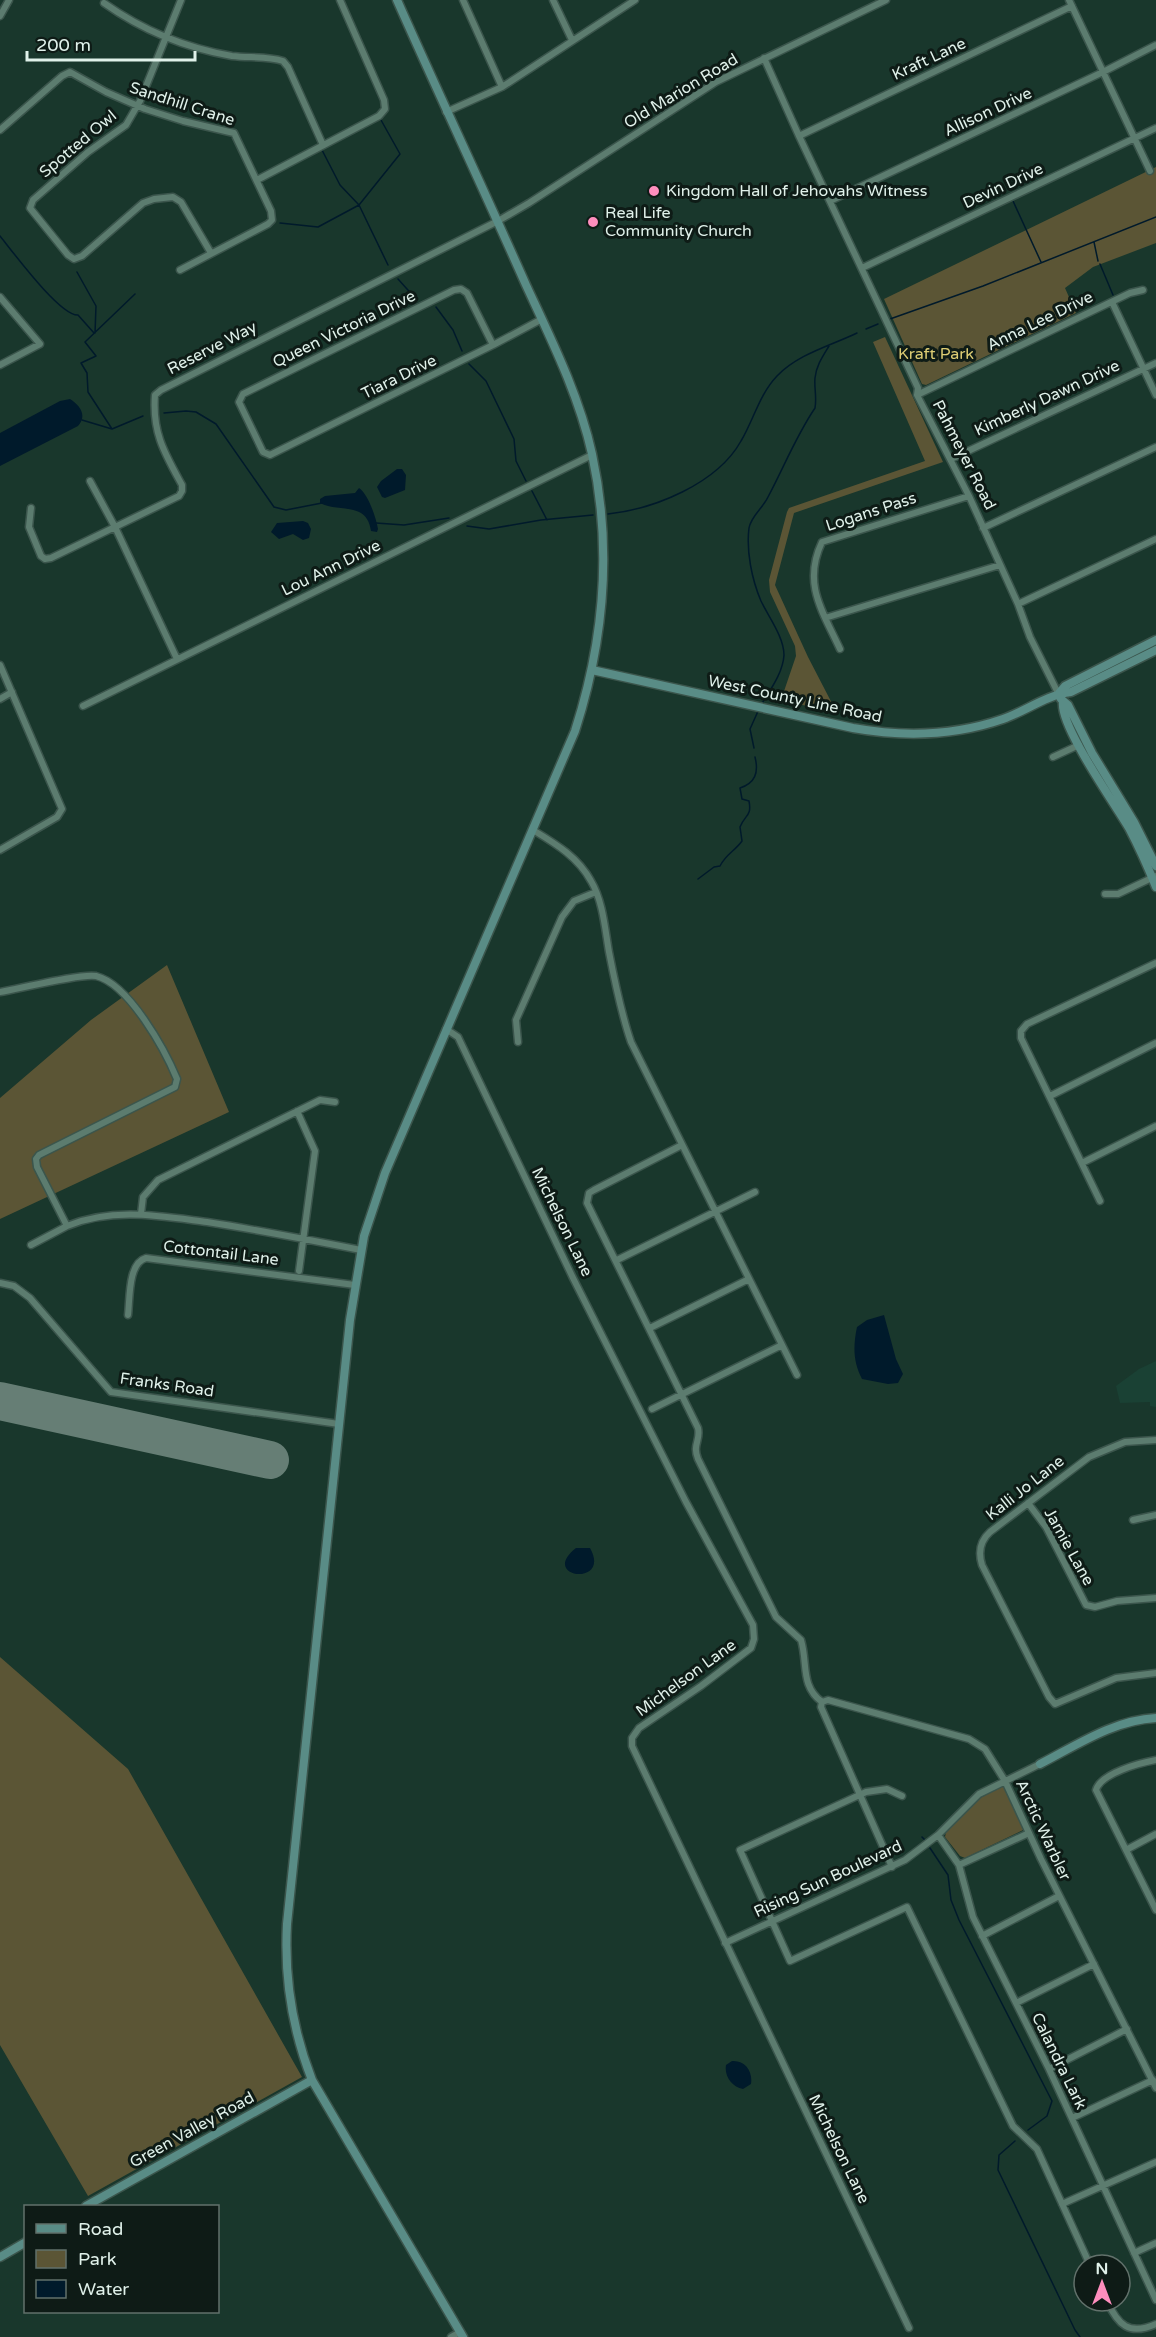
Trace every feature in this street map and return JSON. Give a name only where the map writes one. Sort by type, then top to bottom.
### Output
[{"type":"main road","points":[[397,0],[571,386],[592,455],[600,507],[603,565],[601,613],[592,670],[568,751],[445,1029],[385,1173],[361,1250],[339,1424],[286,1948],[288,1988],[294,2023],[302,2055],[312,2080],[461,2334]]},
{"type":"main road","name":"West County Line Road","points":[[592,670],[868,731],[930,734],[964,729],[1004,719],[1058,693],[1065,686],[1156,640]]},
{"type":"main road","name":"West County Line Road","points":[[1058,693],[1071,692],[1156,650]]},
{"type":"main road","name":"Pahmeyer Road","points":[[1058,693],[1063,702],[1068,705],[1092,753],[1134,822],[1156,866]]},
{"type":"main road","name":"Pahmeyer Road","points":[[1063,702],[1062,709],[1079,745],[1127,826],[1154,877],[1156,887]]},
{"type":"main road","name":"Rising Sun Boulevard","points":[[1040,1764],[1119,1724],[1137,1719],[1156,1718]]},
{"type":"main road","name":"Green Valley Road","points":[[88,2205],[312,2080]]},
{"type":"main road","points":[[0,2257],[24,2243]]},
{"type":"street","points":[[0,16],[9,0]]},
{"type":"street","name":"Spotted Owl","points":[[182,0],[138,106],[122,128],[81,158],[33,200],[30,207],[61,247],[74,259],[82,256],[139,206],[169,197],[179,200],[211,254]]},
{"type":"street","points":[[256,180],[379,116],[385,109],[384,100],[340,0]]},
{"type":"street","points":[[463,0],[502,87]]},
{"type":"street","points":[[553,0],[572,40]]},
{"type":"street","points":[[446,112],[502,87],[635,0]]},
{"type":"street","name":"Old Marion Road","points":[[498,221],[707,88],[882,1]]},
{"type":"street","points":[[104,3],[132,21],[166,37],[210,51],[283,61],[323,145]]},
{"type":"street","points":[[1070,3],[1150,171]]},
{"type":"street","name":"Kraft Lane","points":[[799,136],[1070,3]]},
{"type":"street","name":"Allison Drive","points":[[830,201],[1156,45]]},
{"type":"street","name":"Pahmeyer Road","points":[[764,58],[918,388],[917,395],[969,496],[1018,604],[1030,637],[1058,693]]},
{"type":"street","name":"Sandhill Crane","points":[[0,130],[62,76],[70,72],[138,106],[183,121],[233,132],[237,136],[272,214],[272,220],[211,254]]},
{"type":"street","name":"Devin Drive","points":[[862,268],[1156,128]]},
{"type":"street","name":"Reserve Way","points":[[31,508],[29,527],[41,556],[45,559],[179,496],[182,485],[157,437],[155,395],[498,221]]},
{"type":"street","points":[[180,270],[211,254]]},
{"type":"street","name":"Queen Victoria Drive","points":[[267,455],[240,405],[241,395],[444,295],[458,289],[465,291],[493,345]]},
{"type":"street","name":"Anna Lee Drive","points":[[917,395],[1130,293],[1143,290]]},
{"type":"street","points":[[0,297],[40,344],[0,365]]},
{"type":"street","points":[[1112,302],[1156,395]]},
{"type":"street","name":"Tiara Drive","points":[[267,455],[542,319]]},
{"type":"street","name":"Kimberly Dawn Drive","points":[[951,459],[1156,363]]},
{"type":"street","points":[[983,528],[1156,447]]},
{"type":"street","name":"Lou Ann Drive","points":[[82,706],[592,455]]},
{"type":"street","points":[[90,481],[115,527],[177,659]]},
{"type":"street","name":"Logans Pass","points":[[840,650],[815,596],[813,582],[820,546],[825,540],[969,496]]},
{"type":"street","points":[[1018,604],[1156,539]]},
{"type":"street","points":[[825,618],[1000,565]]},
{"type":"street","points":[[0,665],[57,794],[61,812],[55,819],[0,850]]},
{"type":"street","points":[[0,699],[12,692]]},
{"type":"street","points":[[1053,757],[1079,745]]},
{"type":"street","points":[[533,830],[561,846],[591,880],[596,892],[617,996],[627,1032],[797,1375]]},
{"type":"street","points":[[1105,894],[1118,894],[1154,877]]},
{"type":"street","points":[[518,1042],[516,1020],[562,917],[574,901],[596,892]]},
{"type":"street","points":[[1100,1201],[1021,1038],[1021,1031],[1027,1024],[1156,963]]},
{"type":"street","points":[[0,992],[90,975],[108,981],[152,1029],[174,1072],[177,1084],[175,1087],[39,1155],[36,1159],[37,1167],[67,1226]]},
{"type":"street","name":"Michelson Lane","points":[[445,1029],[452,1031],[458,1037],[573,1278],[686,1502],[753,1625],[754,1639],[750,1648],[701,1686],[639,1728],[632,1738],[633,1752],[909,2328]]},
{"type":"street","points":[[1050,1096],[1156,1043]]},
{"type":"street","points":[[141,1214],[143,1197],[158,1180],[320,1100],[335,1102]]},
{"type":"street","points":[[297,1111],[315,1151],[299,1271]]},
{"type":"street","points":[[1082,1162],[1156,1126]]},
{"type":"street","points":[[682,1145],[586,1196],[587,1203],[682,1395]]},
{"type":"street","points":[[617,1260],[755,1192]]},
{"type":"street","points":[[31,1245],[67,1226],[107,1215],[141,1214],[260,1230],[361,1250]]},
{"type":"street","name":"Cottontail Lane","points":[[128,1315],[134,1270],[139,1262],[146,1258],[355,1285]]},
{"type":"street","points":[[650,1328],[749,1279]]},
{"type":"street","name":"Franks Road","points":[[0,1283],[14,1286],[30,1298],[111,1392],[339,1424]]},
{"type":"street","points":[[652,1409],[782,1346]]},
{"type":"street","name":"Arctic Warbler","points":[[682,1395],[700,1434],[695,1451],[698,1459],[776,1617],[801,1640],[805,1672],[813,1696],[822,1702],[828,1700],[975,1742],[985,1749],[1005,1781],[1059,1896],[1156,2088]]},
{"type":"street","name":"Kalli Jo Lane","points":[[1156,1440],[1125,1442],[1098,1452],[1079,1463],[985,1537],[981,1547],[981,1560],[1049,1697],[1055,1704],[1116,1678],[1156,1673]]},
{"type":"street","name":"Jamie Lane","points":[[1028,1503],[1046,1527],[1086,1605],[1095,1607],[1117,1601],[1156,1598]]},
{"type":"street","points":[[1132,1520],[1156,1515]]},
{"type":"street","points":[[1156,1673],[1156,1680]]},
{"type":"street","points":[[822,1702],[821,1707],[892,1867]]},
{"type":"street","points":[[1156,1760],[1125,1768],[1096,1787],[1097,1794],[1156,1910]]},
{"type":"street","name":"Rising Sun Boulevard","points":[[725,1943],[892,1867],[916,1853],[938,1835],[979,1794],[1040,1764]]},
{"type":"street","points":[[902,1796],[887,1789],[877,1789],[860,1794],[740,1850],[790,1961],[907,1907],[1013,2126],[1037,2149],[1084,2253]]},
{"type":"street","points":[[960,1865],[1029,1833]]},
{"type":"street","points":[[1126,1850],[1156,1834]]},
{"type":"street","name":"Calandra Lark","points":[[938,1835],[960,1865],[969,1907],[982,1936],[1049,2069],[1156,2300]]},
{"type":"street","points":[[982,1936],[1059,1896]]},
{"type":"street","points":[[1016,2003],[1094,1964]]},
{"type":"street","points":[[1049,2069],[1127,2029]]},
{"type":"street","points":[[1072,2118],[1153,2080]]},
{"type":"street","points":[[1062,2204],[1156,2162]]},
{"type":"street","points":[[1134,2253],[1156,2243]]},
{"type":"street","points":[[1113,2313],[1121,2325],[1145,2329],[1156,2324]]},
{"type":"street","points":[[451,2337],[461,2334]]},
{"type":"shaded area","points":[[1156,1361],[1156,1407],[1150,1406],[1150,1402],[1120,1403],[1116,1386],[1139,1369]]},
{"type":"green space","name":"Kraft Park","points":[[1156,167],[1156,243],[1093,267],[1065,288],[1076,313],[926,385],[922,384],[884,299]]},
{"type":"green space","points":[[885,337],[943,462],[794,513],[775,585],[837,713],[781,700],[796,656],[795,646],[770,592],[769,580],[789,508],[925,461],[873,342]]},
{"type":"green space","points":[[167,965],[229,1112],[0,1219],[0,1098],[91,1020]]},
{"type":"green space","points":[[0,1657],[128,1769],[302,2077],[88,2196],[0,2045]]},
{"type":"green space","points":[[1004,1786],[1023,1830],[965,1858],[960,1856],[945,1837],[946,1832],[975,1801]]},
{"type":"water","points":[[70,399],[82,411],[82,419],[78,426],[0,466],[0,433],[60,401]]},
{"type":"water","points":[[397,469],[402,469],[406,475],[405,490],[385,498],[382,497],[377,487]]},
{"type":"water","points":[[359,488],[371,506],[377,532],[371,531],[364,515],[320,503],[320,499],[325,496],[355,493]]},
{"type":"water","points":[[303,521],[308,523],[311,529],[309,538],[303,540],[293,534],[279,539],[271,532],[277,523]]},
{"type":"water","points":[[884,1315],[896,1359],[903,1374],[898,1383],[888,1384],[862,1379],[855,1360],[857,1327],[867,1320]]},
{"type":"water","points":[[576,1548],[590,1548],[594,1560],[592,1569],[585,1573],[577,1574],[565,1566],[567,1558]]},
{"type":"water","points":[[732,2061],[741,2062],[749,2071],[751,2084],[743,2089],[735,2086],[728,2077],[726,2065]]},
{"type":"waterway","points":[[280,223],[318,227],[359,205],[400,154],[381,120]]},
{"type":"waterway","points":[[322,150],[340,185],[359,205],[388,265]]},
{"type":"waterway","points":[[1013,201],[1041,262]]},
{"type":"waterway","points":[[890,319],[983,286],[1156,217]]},
{"type":"waterway","points":[[0,236],[49,295],[70,313],[78,315],[94,333]]},
{"type":"waterway","points":[[1094,242],[1098,261]]},
{"type":"waterway","points":[[1100,264],[1113,295]]},
{"type":"waterway","points":[[77,272],[96,306],[95,333]]},
{"type":"waterway","points":[[398,279],[416,299]]},
{"type":"waterway","points":[[135,294],[85,342],[96,356],[81,363],[87,373],[88,392],[112,429],[143,416]]},
{"type":"waterway","points":[[436,307],[453,330],[462,351]]},
{"type":"waterway","points":[[866,329],[878,324]]},
{"type":"waterway","points":[[608,514],[645,507],[664,500],[683,492],[717,470],[741,441],[766,391],[785,368],[804,356],[857,333]]},
{"type":"waterway","points":[[761,705],[779,675],[784,655],[779,634],[761,601],[755,584],[749,556],[749,528],[766,501],[815,408],[816,374],[820,361],[829,346]]},
{"type":"waterway","points":[[469,364],[486,381],[514,439],[516,461],[526,481]]},
{"type":"waterway","points":[[164,413],[196,412],[216,424],[274,507],[286,510],[322,503]]},
{"type":"waterway","points":[[82,420],[112,429]]},
{"type":"waterway","points":[[532,491],[547,520]]},
{"type":"waterway","points":[[467,526],[489,529],[541,520],[593,515]]},
{"type":"waterway","points":[[376,523],[404,525],[449,518]]},
{"type":"waterway","points":[[754,748],[750,729],[759,709]]},
{"type":"waterway","points":[[698,879],[714,867],[720,866],[742,841],[740,827],[749,813],[750,806],[749,801],[742,799],[740,788],[755,777],[755,757]]},
{"type":"waterway","points":[[922,1837],[925,1840]]},
{"type":"waterway","points":[[930,1848],[948,1875],[951,1900],[959,1920],[1052,2101],[1047,2116],[1028,2130]]},
{"type":"waterway","points":[[1015,2141],[999,2155],[998,2170],[1080,2337]]},
{"type":"runway","points":[[0,1401],[270,1460]]},
{"type":"place","name":"Kingdom Hall of Jehovahs Witness","points":[[654,191]]},
{"type":"place","name":"Real Life Community Church","points":[[593,222]]}]
